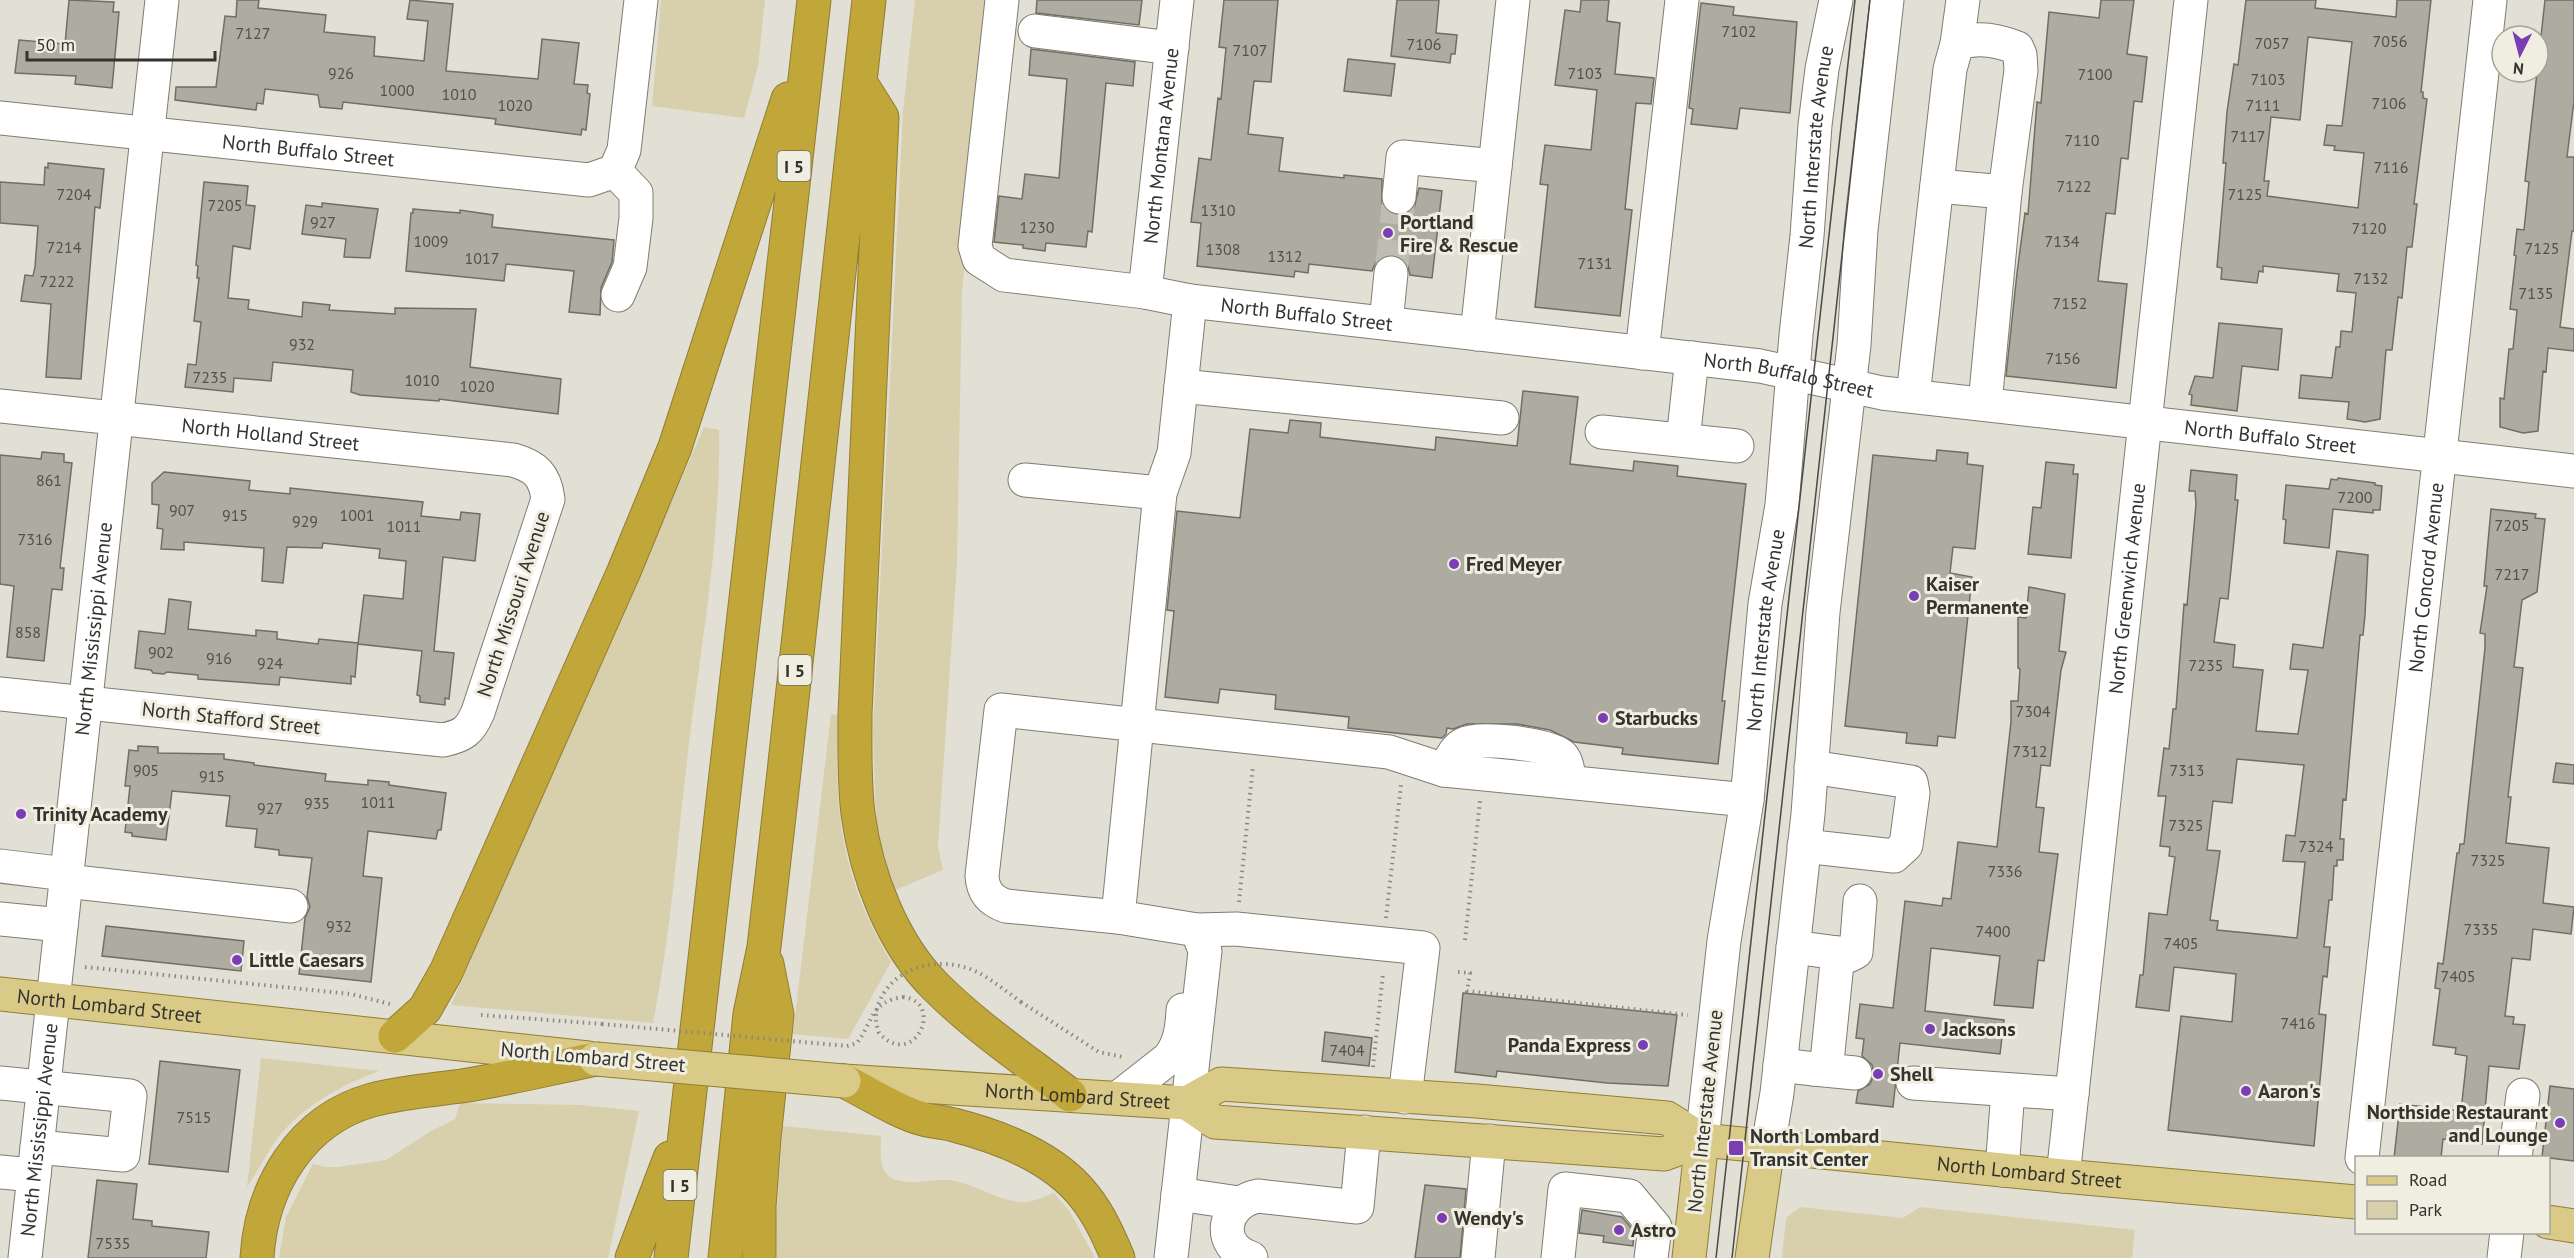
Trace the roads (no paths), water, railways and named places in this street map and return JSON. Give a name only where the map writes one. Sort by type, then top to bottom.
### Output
[{"type":"highway","name":"I 5","points":[[725,1258],[750,1014],[764,947],[869,0]]},
{"type":"highway","name":"I 5","points":[[671,1258],[812,13]]},
{"type":"highway","points":[[395,1020],[424,1009],[446,972],[624,571],[671,458],[705,361],[812,13]]},
{"type":"highway","points":[[860,82],[882,117],[855,714],[855,769],[863,843],[880,897],[895,928],[911,957],[934,985],[1070,1095]]},
{"type":"highway","points":[[759,1258],[759,1207],[764,1138],[777,1016],[764,947]]},
{"type":"highway","points":[[257,1258],[263,1213],[289,1158],[313,1131],[339,1114],[370,1100],[416,1090],[462,1086],[596,1059]]},
{"type":"highway","points":[[844,1081],[921,1119],[953,1125],[993,1137],[1023,1149],[1052,1167],[1084,1196],[1106,1230],[1118,1258]]},
{"type":"highway","points":[[632,1258],[688,1112]]},
{"type":"main road","name":"North Lombard Street","points":[[0,994],[395,1020],[596,1059],[844,1081],[1187,1103],[1215,1122],[1664,1154],[1702,1140]]},
{"type":"main road","name":"North Lombard Street","points":[[1187,1103],[1221,1084],[1666,1118],[1702,1140],[2355,1202]]},
{"type":"main road","name":"North Interstate Avenue","points":[[1689,1258],[1702,1140]]},
{"type":"main road","points":[[1752,1258],[1768,1147]]},
{"type":"main road","points":[[2550,1222],[2574,1226]]},
{"type":"street","name":"North Mississippi Avenue","points":[[25,1258],[162,0]]},
{"type":"street","points":[[618,295],[630,267],[636,218],[636,193],[615,171],[624,150],[641,0]]},
{"type":"street","name":"North Buffalo Street","points":[[1002,0],[975,246],[979,259],[1004,275],[1145,292],[1190,301],[1760,366],[1849,386],[1913,396],[2574,471]]},
{"type":"street","name":"North Montana Avenue","points":[[1145,292],[1177,0]]},
{"type":"street","points":[[1477,334],[1513,0]]},
{"type":"street","points":[[1642,353],[1682,0]]},
{"type":"street","name":"North Interstate Avenue","points":[[1702,1140],[1724,941],[1747,800],[1765,604],[1784,486],[1815,125],[1822,69],[1836,0]]},
{"type":"street","points":[[1768,1147],[1780,1065],[1804,846],[1823,612],[1849,386],[1861,230],[1887,0]]},
{"type":"street","points":[[1913,396],[1950,69],[1958,44],[1963,0]]},
{"type":"street","name":"North Greenwich Avenue","points":[[2063,1176],[2191,0]]},
{"type":"street","name":"North Concord Avenue","points":[[2362,1156],[2490,0]]},
{"type":"street","points":[[1035,31],[1172,48]]},
{"type":"street","points":[[1958,44],[1969,39],[1993,40],[2017,48],[2020,56],[2021,70],[2005,192],[1985,404]]},
{"type":"street","name":"North Buffalo Street","points":[[0,118],[590,180],[615,171]]},
{"type":"street","points":[[1399,197],[1403,157],[1495,166]]},
{"type":"street","points":[[1937,186],[2005,192]]},
{"type":"street","points":[[1386,323],[1391,273]]},
{"type":"street","points":[[1118,917],[1160,493],[1174,453],[1190,301]]},
{"type":"street","points":[[1683,441],[1692,358]]},
{"type":"street","points":[[1181,386],[1502,418]]},
{"type":"street","name":"North Holland Street","points":[[0,406],[513,460],[537,470]]},
{"type":"street","points":[[1602,432],[1737,446]]},
{"type":"street","name":"North Missouri Avenue","points":[[462,736],[472,727],[478,712],[548,499],[546,484],[537,470]]},
{"type":"street","points":[[1025,480],[1160,493]]},
{"type":"street","name":"North Stafford Street","points":[[0,694],[443,740],[462,736]]},
{"type":"street","points":[[1405,1097],[1423,948],[1236,929],[1197,930],[1118,917],[1006,906],[991,899],[983,884],[982,876],[1001,711],[1389,752],[1444,770],[1747,800]]},
{"type":"street","points":[[1444,770],[1462,745],[1469,742],[1494,741],[1553,749],[1562,756],[1567,764],[1569,782]]},
{"type":"street","points":[[1804,846],[1894,855],[1906,845],[1913,793],[1911,782],[1811,767]]},
{"type":"street","points":[[0,866],[66,878],[291,906]]},
{"type":"street","points":[[1793,947],[1848,956],[1856,952],[1860,901]]},
{"type":"street","points":[[0,919],[61,925]]},
{"type":"street","points":[[1118,1098],[1169,1058],[1175,1049],[1182,1028],[1186,949],[1197,930]]},
{"type":"street","points":[[1171,1258],[1187,1103],[1195,1060],[1205,951],[1197,930]]},
{"type":"street","points":[[1814,1069],[1827,1062],[1838,953]]},
{"type":"street","points":[[1780,1065],[1855,1073]]},
{"type":"street","points":[[0,1083],[130,1096],[123,1155],[36,1161],[0,1172]]},
{"type":"street","points":[[1913,1083],[2072,1094]]},
{"type":"street","points":[[2001,1170],[2008,1090]]},
{"type":"street","points":[[2516,1156],[2523,1095]]},
{"type":"street","points":[[1251,1258],[1235,1249],[1227,1231],[1228,1220],[1239,1203],[1258,1196],[1357,1207],[1364,1132]]},
{"type":"street","points":[[1478,1258],[1489,1141]]},
{"type":"street","points":[[1593,1192],[1597,1149]]},
{"type":"street","points":[[1558,1258],[1565,1189],[1629,1196],[1654,1227],[1651,1258]]},
{"type":"street","points":[[1178,1194],[1239,1203]]},
{"type":"street","points":[[2504,1258],[2507,1234]]},
{"type":"tunnel","points":[[1391,273],[1399,197]]},
{"type":"tram line","points":[[1716,1258],[1855,0]]},
{"type":"tram line","points":[[1732,1258],[1870,0]]},
{"type":"place","name":"Portland Fire & Rescue","points":[[1388,233]]},
{"type":"place","name":"Fred Meyer","points":[[1454,564]]},
{"type":"place","name":"Kaiser Permanente","points":[[1914,596]]},
{"type":"place","name":"Starbucks","points":[[1603,718]]},
{"type":"place","name":"Trinity Academy","points":[[21,814]]},
{"type":"place","name":"Little Caesars","points":[[237,960]]},
{"type":"place","name":"Jacksons","points":[[1930,1029]]},
{"type":"place","name":"Panda Express","points":[[1643,1045]]},
{"type":"place","name":"Shell","points":[[1878,1074]]},
{"type":"place","name":"Aaron's","points":[[2246,1091]]},
{"type":"place","name":"Northside Restaurant and Lounge","points":[[2560,1123]]},
{"type":"place","name":"North Lombard Transit Center","points":[[1736,1148]]},
{"type":"place","name":"Wendy's","points":[[1442,1218]]},
{"type":"place","name":"Astro","points":[[1619,1230]]}]
